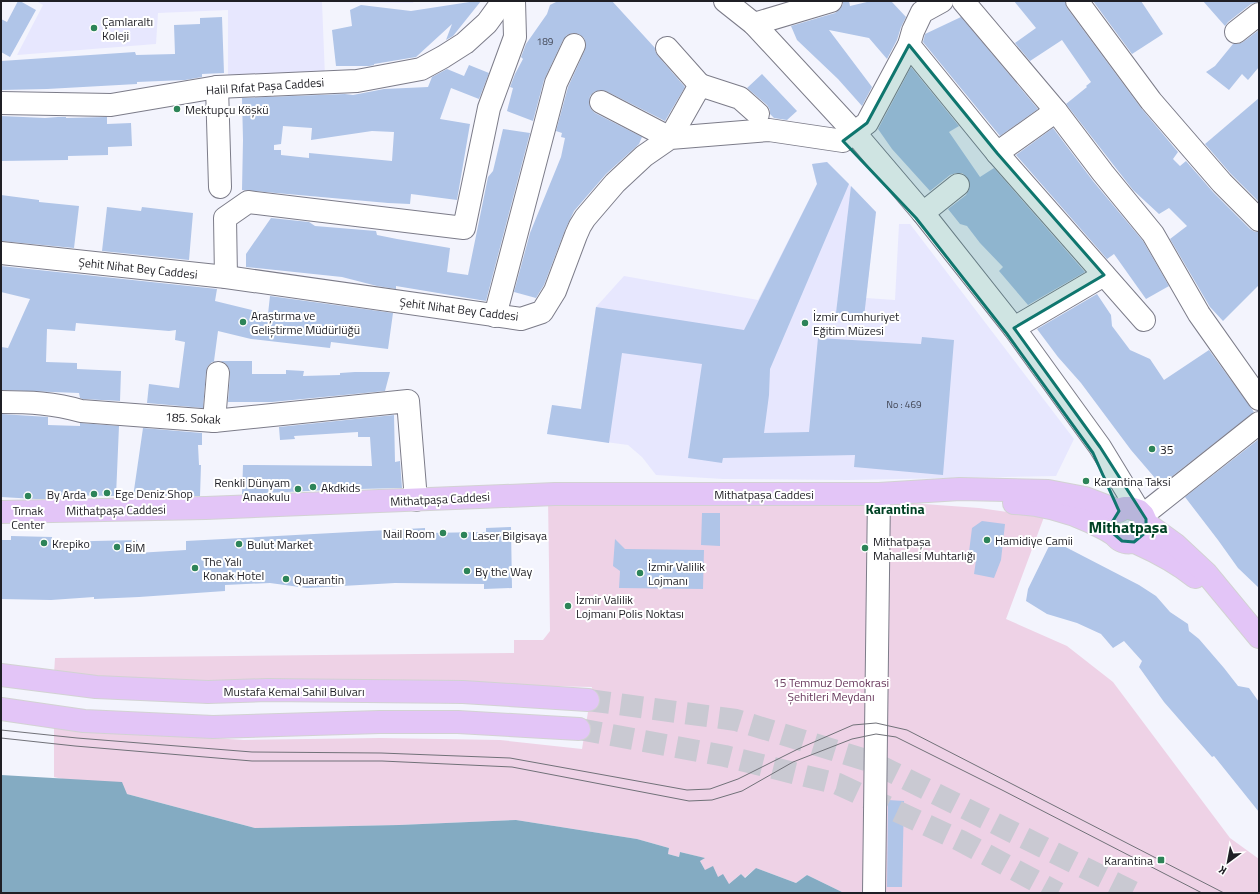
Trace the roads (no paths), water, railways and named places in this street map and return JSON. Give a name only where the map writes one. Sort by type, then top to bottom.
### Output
[{"type":"main road","name":"Mithatpaşa Caddesi","points":[[1,512],[206,508],[554,494],[879,494],[960,489],[1048,491],[1085,498],[1137,515],[1176,545],[1206,573],[1259,637]]},
{"type":"main road","name":"Mithatpaşa Caddesi","points":[[879,494],[1033,504],[1090,522],[1114,534],[1122,541],[1130,543],[1134,542],[1185,569],[1202,584],[1259,642]]},
{"type":"main road","points":[[1114,534],[1112,529],[1113,518],[1137,515],[1147,528],[1144,535],[1134,542]]},
{"type":"main road","name":"Mustafa Kemal Sahil Bulvarı","points":[[1,675],[96,687],[201,692],[267,690],[463,692],[588,700]]},
{"type":"main road","points":[[1,709],[84,721],[213,727],[380,722],[458,722],[579,729]]},
{"type":"street","name":"Halil Rıfat Paşa Caddesi","points":[[1,103],[111,105],[217,87],[356,81],[421,69],[465,43],[487,23],[503,1]]},
{"type":"street","points":[[226,277],[225,218],[248,202],[464,228],[489,108],[515,37],[514,1]]},
{"type":"street","points":[[725,1],[754,24],[916,218],[1007,334],[1137,515]]},
{"type":"street","points":[[754,24],[831,1]]},
{"type":"street","points":[[600,102],[670,138],[769,130],[849,136],[867,123],[909,45],[913,31],[922,12],[942,1]]},
{"type":"street","points":[[963,1],[1056,111],[1103,173],[1153,234],[1199,314],[1259,399]]},
{"type":"street","points":[[1077,1],[1151,101],[1222,183],[1259,220]]},
{"type":"street","points":[[1236,32],[1259,14]]},
{"type":"street","points":[[495,316],[556,83],[574,45]]},
{"type":"street","points":[[909,45],[997,153],[1144,320]]},
{"type":"street","points":[[667,48],[700,85],[740,98],[758,114]]},
{"type":"street","points":[[670,138],[700,85]]},
{"type":"street","points":[[217,87],[220,188]]},
{"type":"street","points":[[997,153],[1056,111]]},
{"type":"street","points":[[849,136],[924,213],[1014,328],[1100,447],[1137,515]]},
{"type":"street","name":"Şehit Nihat Bey Caddesi","points":[[1,253],[226,277],[521,319],[542,312],[555,291],[580,226],[615,183],[644,156],[670,138]]},
{"type":"street","points":[[924,213],[958,185]]},
{"type":"street","points":[[1014,328],[1104,275]]},
{"type":"street","points":[[214,421],[218,373]]},
{"type":"street","name":"185. Sokak","points":[[1,402],[60,405],[80,410],[214,421],[408,401],[416,500]]},
{"type":"street","points":[[1137,515],[1259,422]]},
{"type":"street","points":[[874,893],[879,494]]},
{"type":"tunnel","points":[[588,700],[736,720],[872,762],[1135,893]]},
{"type":"tunnel","points":[[579,729],[725,756],[838,784],[961,841],[1058,893]]},
{"type":"tram line","points":[[1,730],[77,738],[252,752],[381,753],[510,758],[687,790],[710,789],[738,779],[798,749],[853,725],[876,723],[907,730],[1224,893]]},
{"type":"tram line","points":[[1,738],[75,746],[252,761],[382,761],[512,767],[689,801],[712,800],[742,791],[793,762],[852,739],[876,734],[896,737],[1202,893]]},
{"type":"place","name":"Çamlaraltı Koleji","points":[[94,28]]},
{"type":"place","name":"Mektupçu Köşkü","points":[[177,109]]},
{"type":"place","name":"Araştırma ve Geliştirme Müdürlüğü","points":[[243,322]]},
{"type":"place","name":"İzmir Cumhuriyet Eğitim Müzesi","points":[[805,323]]},
{"type":"place","name":"35","points":[[1152,449]]},
{"type":"place","name":"Karantina Taksi","points":[[1086,481]]},
{"type":"place","name":"Akdkids","points":[[313,487]]},
{"type":"place","name":"Renkli Dünyam Anaokulu","points":[[298,489]]},
{"type":"place","name":"Ege Deniz Shop","points":[[107,493]]},
{"type":"place","name":"By Arda","points":[[94,494]]},
{"type":"place","name":"Tırnak Center","points":[[28,496]]},
{"type":"place","name":"Nail Room","points":[[443,533]]},
{"type":"place","name":"Laser Bilgisaya","points":[[464,535]]},
{"type":"place","name":"Hamidiye Camii","points":[[987,540]]},
{"type":"place","name":"Krepiko","points":[[44,543]]},
{"type":"place","name":"Bulut Market","points":[[239,544]]},
{"type":"place","name":"BİM","points":[[117,547]]},
{"type":"place","name":"Mithatpaşa Mahallesi Muhtarlığı","points":[[865,548]]},
{"type":"place","name":"The Yalı Konak Hotel","points":[[195,568]]},
{"type":"place","name":"By the Way","points":[[467,571]]},
{"type":"place","name":"İzmir Valilik Lojmanı","points":[[640,573]]},
{"type":"place","name":"Quarantin","points":[[286,579]]},
{"type":"place","name":"İzmir Valilik Lojmanı Polis Noktası","points":[[568,606]]},
{"type":"place","name":"Karantina","points":[[1161,860]]},
{"type":"district","name":"Karantina","points":[[895,508]]},
{"type":"district","name":"Mithatpaşa","points":[[1128,527]]},
{"type":"park label","name":"15 Temmuz Demokrasi Şehitleri Meydanı","points":[[831,689]]}]
